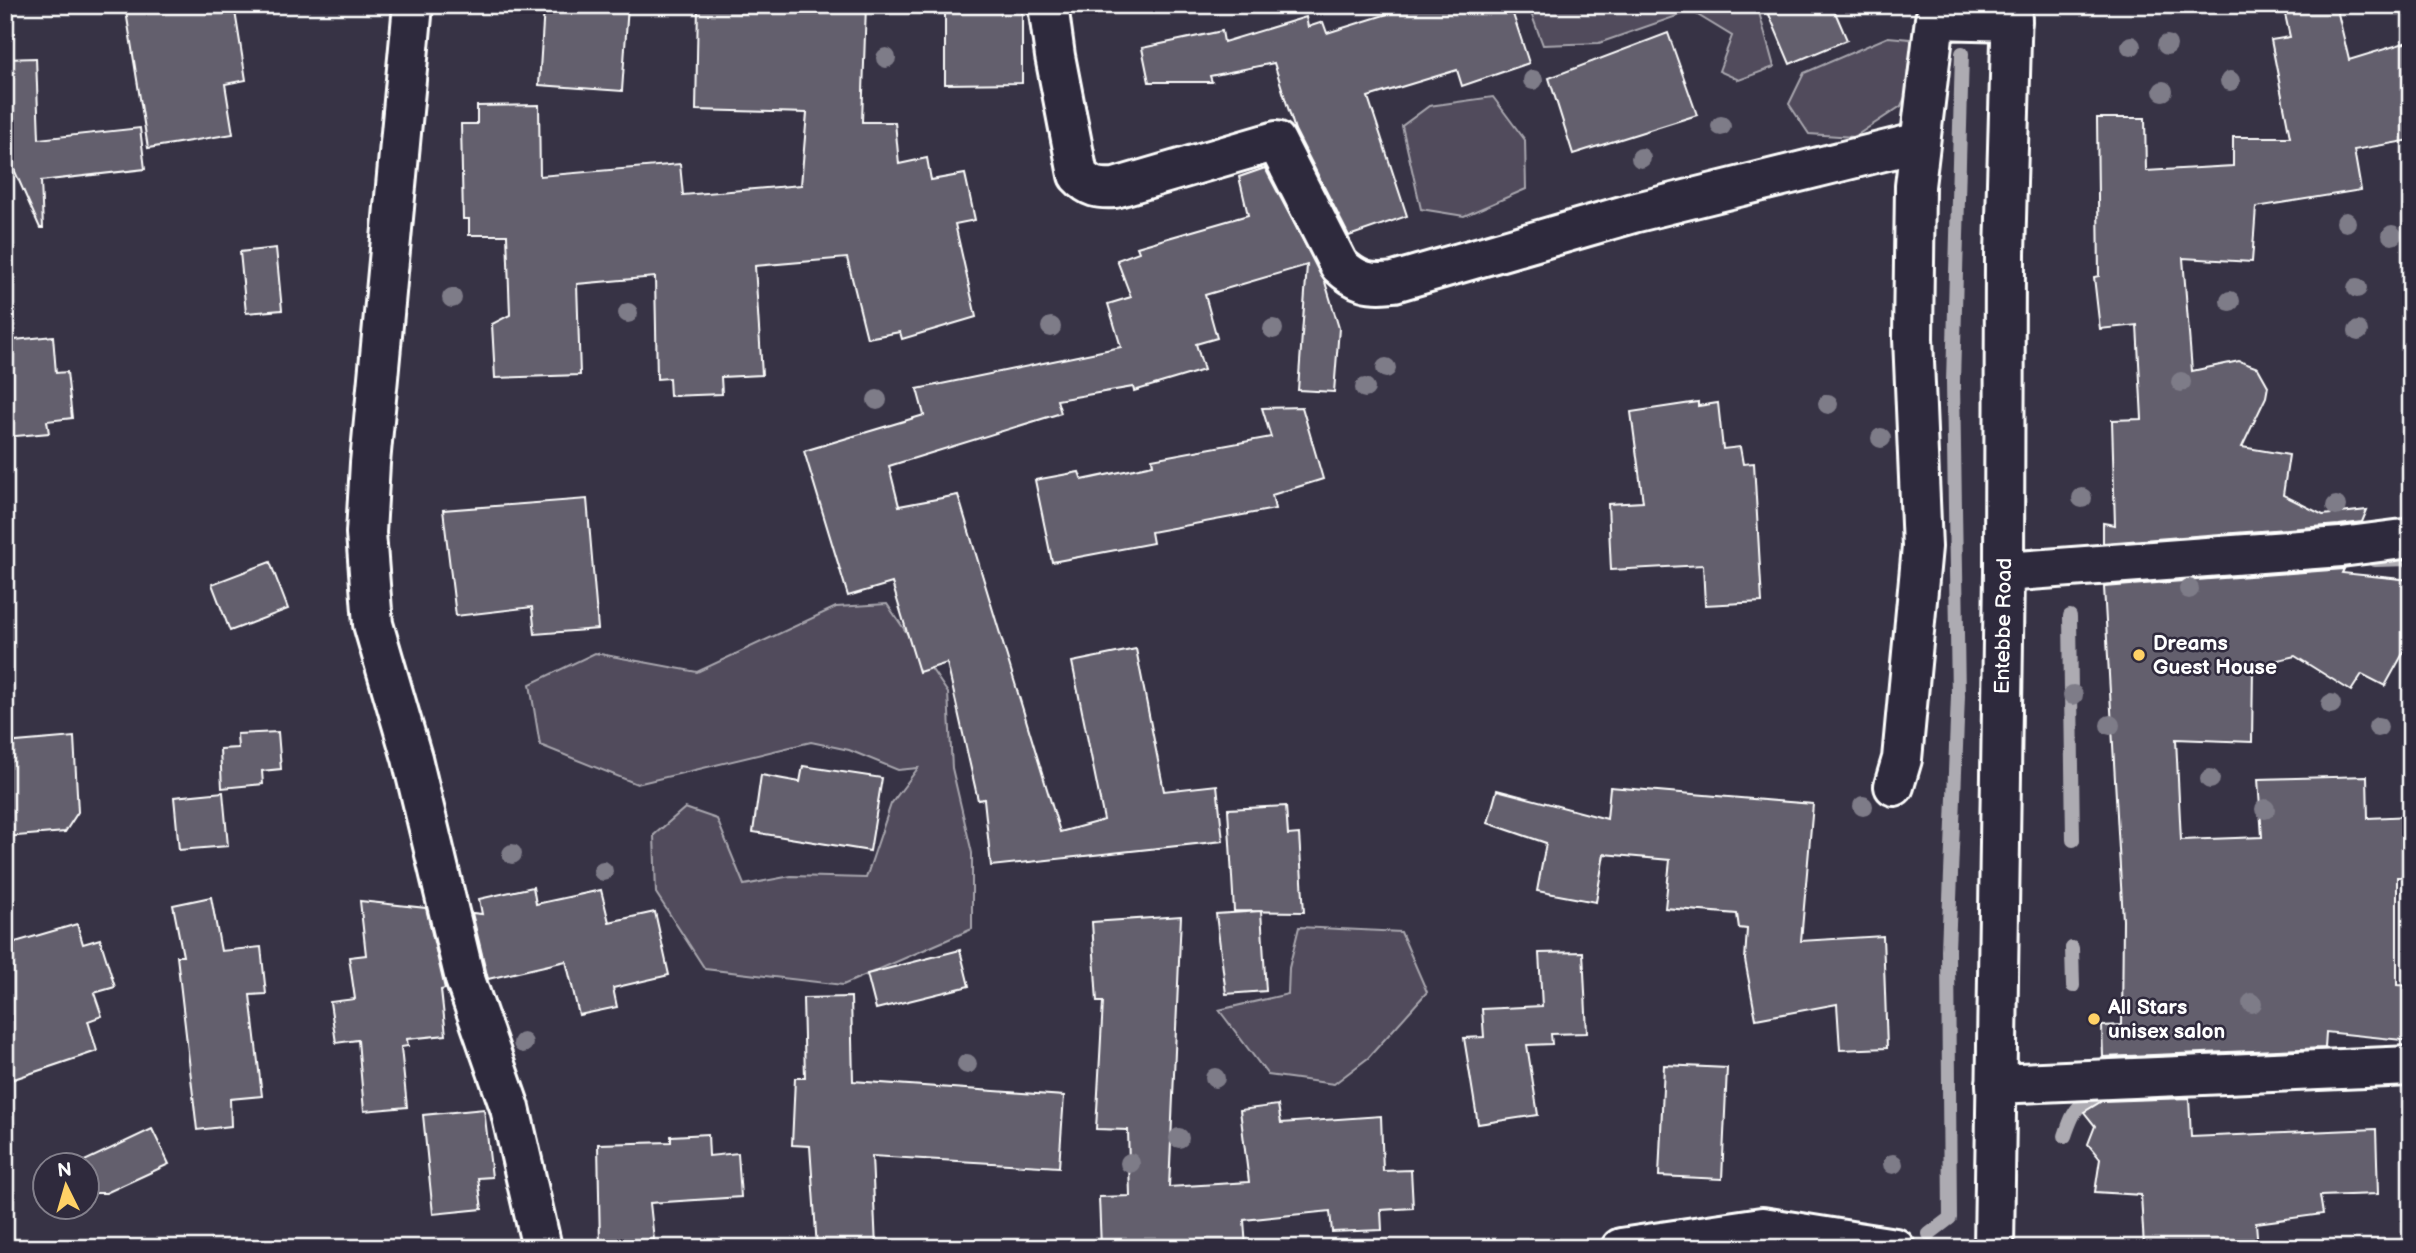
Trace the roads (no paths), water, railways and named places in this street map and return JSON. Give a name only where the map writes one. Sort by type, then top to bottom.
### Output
[{"type":"street","points":[[413,5],[369,486],[366,533],[373,625],[412,758],[465,979],[510,1108],[542,1248]]},
{"type":"street","points":[[1048,5],[1078,175],[1088,186],[1098,189],[1115,188],[1276,141],[1339,265],[1354,280],[1371,284],[1394,282],[1633,212],[1920,142]]},
{"type":"street","points":[[1894,786],[1902,759],[1922,547],[1913,338],[1915,186],[1935,19],[2012,13]]},
{"type":"street","name":"Entebbe Road","points":[[1994,1248],[2004,572],[2005,254],[2012,13]]},
{"type":"street","points":[[2004,572],[2341,547],[2411,538]]},
{"type":"street","points":[[1996,1084],[2411,1066]]},
{"type":"street","points":[[1621,1248],[1762,1227],[1895,1248]]},
{"type":"waterway","points":[[1929,1234],[1950,1218],[1948,950],[1958,696],[1953,382],[1962,53]]},
{"type":"waterway","points":[[2375,560],[2411,559]]},
{"type":"waterway","points":[[2070,616],[2073,840]]},
{"type":"waterway","points":[[2072,948],[2073,986]]},
{"type":"waterway","points":[[2065,1136],[2078,1108],[2089,1100],[2107,1094]]},
{"type":"place","name":"Dreams Guest House","points":[[2139,655]]},
{"type":"place","name":"All Stars unisex salon","points":[[2094,1019]]}]
